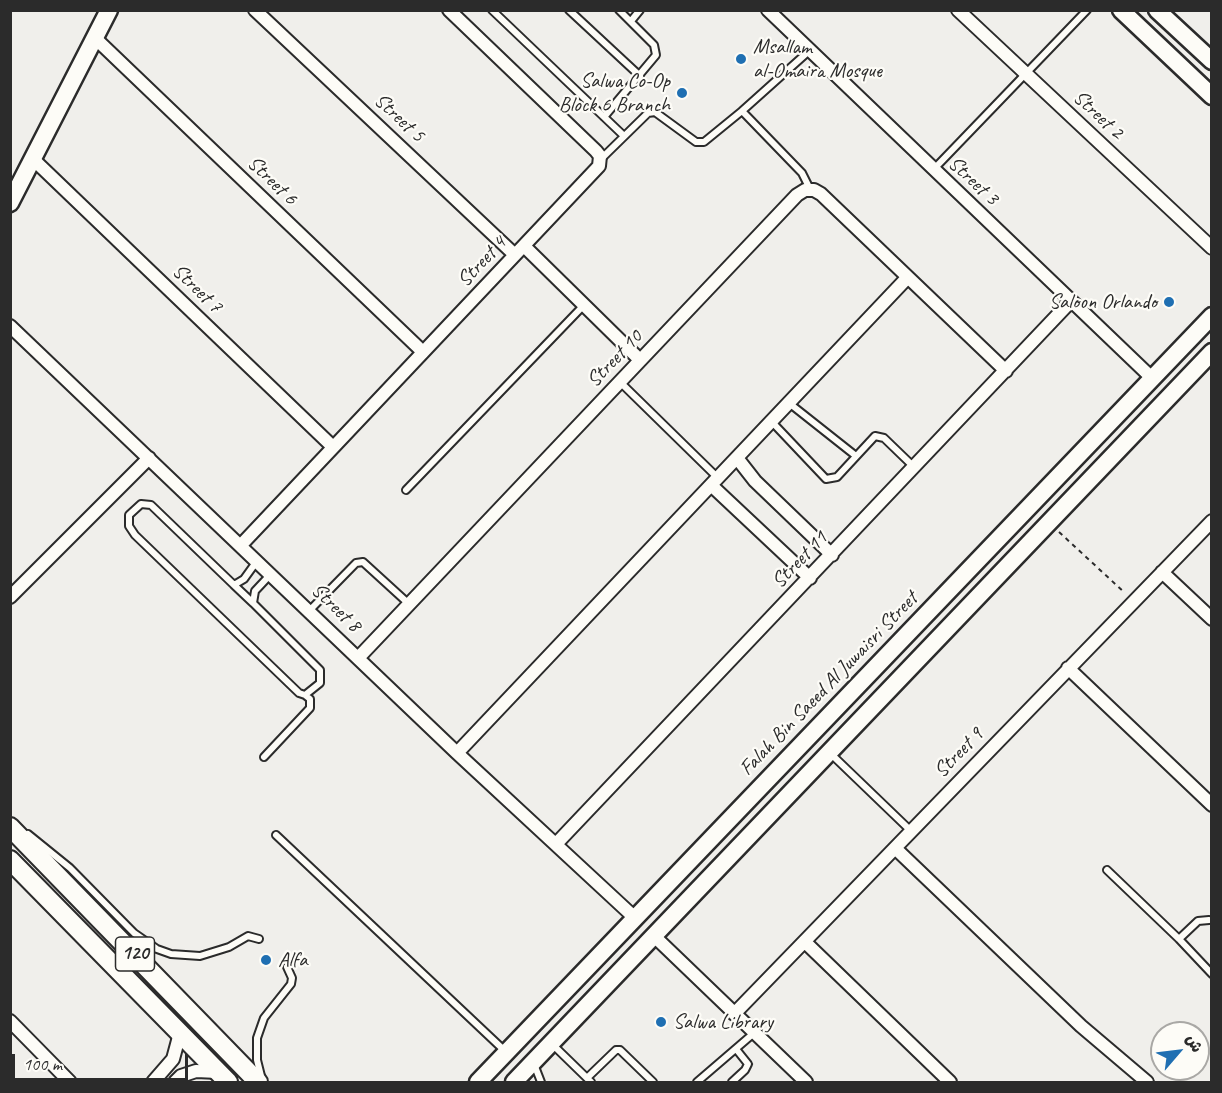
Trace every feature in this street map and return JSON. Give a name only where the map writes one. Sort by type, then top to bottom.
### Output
[{"type":"main road","name":"120","points":[[10,828],[81,898],[258,1083]]},
{"type":"main road","name":"120","points":[[15,868],[223,1077]]},
{"type":"main road","points":[[62,916],[62,905],[66,900],[81,898]]},
{"type":"street","points":[[10,203],[109,10]]},
{"type":"street","name":"Street 5","points":[[255,10],[584,305],[640,360]]},
{"type":"street","points":[[449,10],[596,151],[600,159]]},
{"type":"street","name":"Street 3","points":[[768,10],[808,51],[1153,379]]},
{"type":"street","name":"Street 2","points":[[958,10],[1212,248]]},
{"type":"street","points":[[1121,10],[1212,96]]},
{"type":"street","points":[[1156,10],[1210,58]]},
{"type":"street","name":"Street 6","points":[[95,38],[423,352]]},
{"type":"street","name":"Street 7","points":[[33,159],[333,447]]},
{"type":"street","name":"Street 4","points":[[241,545],[597,169],[600,159]]},
{"type":"street","points":[[810,189],[821,194],[1006,371]]},
{"type":"street","name":"Street 10","points":[[359,657],[797,195],[810,189]]},
{"type":"street","points":[[457,753],[908,278]]},
{"type":"street","name":"Street 11","points":[[556,844],[1071,301]]},
{"type":"street","name":"Falah Bin Saeed Al Juwaisri Street","points":[[478,1083],[1212,316]]},
{"type":"street","name":"Street 8","points":[[10,326],[310,610],[457,753],[635,918]]},
{"type":"street","points":[[514,1083],[1048,521],[1212,352]]},
{"type":"street","points":[[1092,442],[1091,458],[1096,462],[1106,461]]},
{"type":"street","points":[[10,597],[149,458]]},
{"type":"street","points":[[737,458],[755,481],[832,555]]},
{"type":"street","points":[[714,481],[810,578]]},
{"type":"street","name":"Street 9","points":[[734,1014],[1212,520]]},
{"type":"street","points":[[1162,572],[1212,619]]},
{"type":"street","points":[[1068,668],[1212,804]]},
{"type":"street","points":[[739,810],[750,813],[755,829]]},
{"type":"street","points":[[895,848],[1081,1026],[1147,1083]]},
{"type":"street","points":[[653,935],[806,1083]]},
{"type":"street","points":[[805,942],[950,1083]]},
{"type":"street","points":[[10,1021],[70,1083]]},
{"type":"street","points":[[153,1083],[173,1059],[180,1033]]},
{"type":"street","points":[[174,1083],[181,1076],[196,1071],[223,1077]]},
{"type":"lane","points":[[492,10],[624,136]]},
{"type":"lane","points":[[569,10],[640,76]]},
{"type":"lane","points":[[604,117],[654,60],[656,50],[619,10]]},
{"type":"lane","points":[[631,21],[640,10]]},
{"type":"lane","points":[[933,170],[1087,10]]},
{"type":"lane","points":[[600,159],[648,113],[655,112],[688,138],[696,142],[704,142],[808,51]]},
{"type":"lane","points":[[742,111],[802,173],[810,189]]},
{"type":"lane","points":[[406,490],[584,305]]},
{"type":"lane","points":[[620,381],[714,481]]},
{"type":"lane","points":[[789,403],[856,456]]},
{"type":"lane","points":[[772,422],[826,479],[837,477],[872,438],[878,436],[884,438],[914,468]]},
{"type":"lane","points":[[264,757],[310,708],[310,699],[299,693],[135,535],[129,526],[129,515],[141,504],[151,505],[320,670],[320,683],[305,695]]},
{"type":"lane","points":[[234,585],[244,579],[257,560]]},
{"type":"lane","points":[[310,610],[356,563],[363,562],[409,604]]},
{"type":"lane","points":[[253,603],[255,591],[271,573]]},
{"type":"lane","points":[[828,752],[911,831]]},
{"type":"lane","points":[[10,822],[70,868],[134,933],[157,949],[171,954],[200,956],[222,950],[248,936],[259,939]]},
{"type":"lane","points":[[276,835],[506,1053]]},
{"type":"lane","points":[[1107,870],[1212,974]]},
{"type":"lane","points":[[1179,939],[1198,921],[1211,921]]},
{"type":"lane","points":[[263,1083],[257,1060],[257,1038],[264,1018],[291,984],[292,978],[287,968]]},
{"type":"lane","points":[[697,1083],[754,1033]]},
{"type":"lane","points":[[551,1043],[589,1080],[616,1050],[620,1050],[653,1083]]},
{"type":"lane","points":[[732,1083],[748,1064],[736,1049]]},
{"type":"lane","points":[[533,1062],[542,1083]]},
{"type":"path","points":[[1048,521],[1134,601]]},
{"type":"place","name":"Msallam al-Omaira Mosque","points":[[741,59]]},
{"type":"place","name":"Salwa Co-Op Block 6 Branch","points":[[682,93]]},
{"type":"place","name":"Saloon Orlando","points":[[1169,302]]},
{"type":"place","name":"Alfa","points":[[266,960]]},
{"type":"place","name":"Salwa Library","points":[[661,1022]]}]
